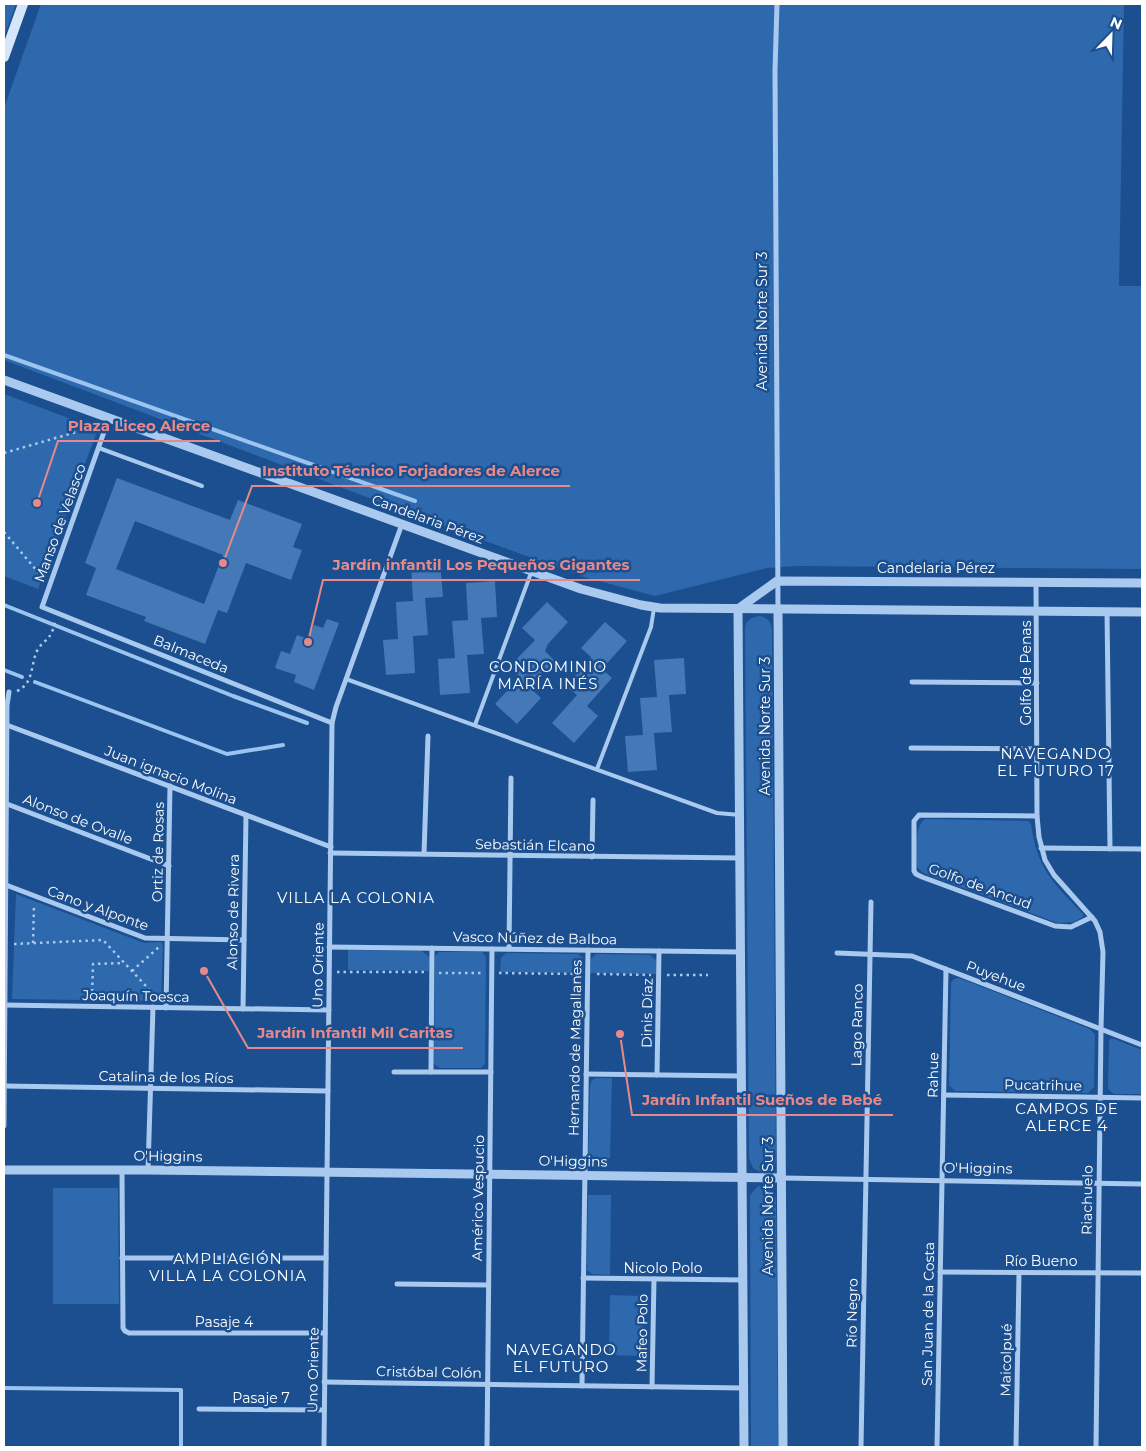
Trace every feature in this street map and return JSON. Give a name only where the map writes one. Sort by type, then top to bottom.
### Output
[{"type":"main road","points":[[4,56],[23,4]]},
{"type":"street","name":"Avenida Norte Sur 3","points":[[777,4],[775,70],[777,581],[783,1447]]},
{"type":"street","name":"Candelaria Pérez","points":[[4,380],[581,589],[654,608],[1142,612]]},
{"type":"street","name":"Manso de Velasco","points":[[42,607],[109,418]]},
{"type":"street","name":"Uno Oriente","points":[[324,1447],[332,723],[402,524]]},
{"type":"street","name":"Candelaria Pérez","points":[[777,581],[1142,583]]},
{"type":"street","points":[[738,609],[777,581]]},
{"type":"street","name":"Golfo de Penas","points":[[1036,582],[1037,816],[1041,848],[1045,860],[1054,875],[1092,917],[1100,932],[1103,952]]},
{"type":"street","name":"Balmaceda","points":[[42,607],[332,723]]},
{"type":"street","name":"Avenida Norte Sur 3","points":[[738,609],[744,1447]]},
{"type":"street","points":[[1107,612],[1110,849]]},
{"type":"street","points":[[912,682],[1037,683]]},
{"type":"street","points":[[4,1126],[6,724],[10,692]]},
{"type":"street","name":"Juan ignacio Molina","points":[[6,724],[330,847]]},
{"type":"street","points":[[424,854],[428,736]]},
{"type":"street","points":[[911,748],[1037,749]]},
{"type":"street","points":[[508,949],[511,778]]},
{"type":"street","name":"Ortiz de Rosas","points":[[166,1008],[170,786]]},
{"type":"street","points":[[592,857],[593,800]]},
{"type":"street","name":"Alonso de Ovalle","points":[[6,804],[169,866]]},
{"type":"street","name":"Alonso de Rivera","points":[[243,1009],[246,815]]},
{"type":"street","name":"Golfo de Ancud","points":[[1037,816],[919,815],[914,821],[914,871],[922,877],[1055,926],[1071,926],[1092,917]]},
{"type":"street","points":[[1041,848],[1142,849]]},
{"type":"street","name":"Sebastián Elcano","points":[[330,853],[740,858]]},
{"type":"street","name":"Cano y Alponte","points":[[6,885],[140,937],[244,940]]},
{"type":"street","name":"Lago Ranco","points":[[866,1179],[871,902]]},
{"type":"street","name":"Vasco Núñez de Balboa","points":[[329,947],[740,952]]},
{"type":"street","points":[[431,1072],[432,948]]},
{"type":"street","name":"Américo Vespucio","points":[[487,1447],[492,949]]},
{"type":"street","name":"Hernando de Magallanes","points":[[582,1386],[588,950]]},
{"type":"street","name":"Dinis Díaz","points":[[658,1075],[660,951]]},
{"type":"street","name":"Riachuelo","points":[[1096,1447],[1103,952]]},
{"type":"street","name":"Puyehue","points":[[836,953],[912,956],[1142,1045]]},
{"type":"street","name":"Rahue","points":[[942,1181],[946,969]]},
{"type":"street","name":"Joaquín Toesca","points":[[4,1005],[329,1010]]},
{"type":"street","points":[[148,1170],[153,1007]]},
{"type":"street","points":[[394,1072],[491,1072]]},
{"type":"street","points":[[586,1074],[741,1076]]},
{"type":"street","name":"Catalina de los Ríos","points":[[4,1086],[328,1091]]},
{"type":"street","name":"Pucatrihue","points":[[944,1095],[1142,1098]]},
{"type":"street","name":"O'Higgins","points":[[4,1170],[584,1175],[1142,1184]]},
{"type":"street","points":[[122,1170],[122,1258],[326,1258]]},
{"type":"street","name":"Río Negro","points":[[862,1447],[866,1179]]},
{"type":"street","name":"San Juan de la Costa","points":[[937,1447],[942,1181]]},
{"type":"street","name":"Pasaje 4","points":[[122,1258],[123,1328],[129,1333],[325,1333]]},
{"type":"street","name":"Río Bueno","points":[[940,1272],[1142,1273]]},
{"type":"street","name":"Maicolpué","points":[[1016,1447],[1019,1272]]},
{"type":"street","name":"Nicolo Polo","points":[[583,1278],[743,1280]]},
{"type":"street","name":"Mafeo Polo","points":[[652,1387],[654,1279]]},
{"type":"street","points":[[397,1284],[488,1286]]},
{"type":"street","name":"Cristóbal Colón","points":[[324,1382],[744,1388]]},
{"type":"street","name":"Pasaje 7","points":[[198,1409],[324,1410]]},
{"type":"lane","points":[[99,448],[202,486]]},
{"type":"lane","points":[[475,725],[532,571]]},
{"type":"lane","points":[[597,769],[651,626],[654,608]]},
{"type":"lane","points":[[346,679],[719,814],[740,815]]},
{"type":"path","points":[[4,453],[98,426]]},
{"type":"path","points":[[4,532],[49,585]]},
{"type":"path","points":[[10,692],[20,690],[30,679],[35,657],[48,638],[55,622]]},
{"type":"path","points":[[33,943],[34,896]]},
{"type":"path","points":[[132,971],[167,939]]},
{"type":"path","points":[[5,945],[102,940],[166,1008]]},
{"type":"path","points":[[92,1006],[93,964],[124,963]]},
{"type":"path","points":[[329,972],[708,976]]},
{"type":"shaded area","points":[[4,4],[16,4],[4,37]]},
{"type":"shaded area","points":[[41,4],[1124,4],[1119,286],[1142,286],[1142,569],[798,566],[767,568],[655,596],[584,577],[4,360],[4,108]]},
{"type":"shaded area","points":[[4,394],[98,429],[38,589],[4,576]]},
{"type":"shaded area","points":[[760,616],[769,621],[772,630],[776,1161],[771,1171],[763,1173],[753,1168],[749,1158],[745,629],[746,623],[749,620]]},
{"type":"shaded area","points":[[926,819],[1028,821],[1031,824],[1037,853],[1042,864],[1055,884],[1083,914],[1083,917],[1074,922],[1058,923],[923,873],[917,867],[917,833],[922,822]]},
{"type":"shaded area","points":[[16,894],[144,943],[161,942],[163,945],[161,1001],[12,999]]},
{"type":"shaded area","points":[[348,950],[422,951],[429,957],[429,971],[348,970]]},
{"type":"shaded area","points":[[439,952],[482,952],[486,957],[485,1064],[481,1068],[440,1068],[434,1064],[435,956]]},
{"type":"shaded area","points":[[506,953],[578,954],[583,958],[584,973],[500,972],[501,958]]},
{"type":"shaded area","points":[[596,954],[650,955],[656,960],[656,974],[590,973],[591,959]]},
{"type":"shaded area","points":[[959,978],[1090,1029],[1095,1035],[1094,1087],[1088,1093],[955,1091],[949,1085],[951,983],[954,979]]},
{"type":"shaded area","points":[[1110,1039],[1142,1050],[1142,1094],[1114,1094],[1108,1089]]},
{"type":"shaded area","points":[[596,1078],[612,1078],[610,1158],[588,1158],[590,1085],[592,1080]]},
{"type":"shaded area","points":[[758,1186],[770,1188],[776,1198],[778,1447],[751,1447],[750,1195]]},
{"type":"shaded area","points":[[53,1188],[118,1188],[119,1304],[53,1304]]},
{"type":"shaded area","points":[[588,1195],[611,1195],[610,1275],[592,1274],[587,1270]]},
{"type":"shaded area","points":[[610,1295],[643,1296],[642,1356],[609,1355]]},
{"type":"building","points":[[117,478],[230,520],[238,500],[302,524],[293,547],[302,550],[291,580],[246,563],[227,613],[218,610],[205,644],[144,621],[146,617],[86,595],[96,568],[85,563]],"holes":[[[135,521],[223,555],[204,604],[116,569]]]},
{"type":"building","points":[[440,562],[443,597],[425,598],[428,635],[413,636],[415,673],[386,675],[383,640],[398,639],[396,602],[413,601],[411,564]]},
{"type":"building","points":[[495,581],[497,617],[481,618],[484,654],[467,655],[470,693],[440,695],[438,659],[455,658],[452,621],[468,620],[466,583]]},
{"type":"building","points":[[547,602],[568,622],[548,644],[545,651],[555,661],[530,688],[541,698],[517,724],[495,704],[520,677],[509,667],[535,640],[522,628]]},
{"type":"building","points":[[327,619],[339,623],[314,690],[294,682],[296,675],[275,668],[281,651],[290,654],[297,635],[308,639],[314,625],[323,628]]},
{"type":"building","points":[[605,622],[627,641],[602,669],[612,678],[587,706],[598,716],[574,743],[552,723],[577,695],[566,686],[591,657],[581,648]]},
{"type":"building","points":[[684,658],[686,694],[669,695],[672,732],[654,733],[657,770],[628,772],[625,736],[643,735],[640,698],[657,697],[654,660]]},
{"type":"waterway","points":[[4,355],[415,501]]},
{"type":"waterway","points":[[4,605],[233,696],[307,723]]},
{"type":"waterway","points":[[4,670],[22,677]]},
{"type":"waterway","points":[[35,682],[227,754],[283,745]]},
{"type":"waterway","points":[[4,1388],[181,1390],[181,1447]]},
{"type":"place","name":"Plaza Liceo Alerce","points":[[37,503]]},
{"type":"place","name":"Instituto Técnico Forjadores de Alerce","points":[[223,563]]},
{"type":"place","name":"Jardín infantil Los Pequeños Gigantes","points":[[308,642]]},
{"type":"place","name":"Jardín Infantil Mil Caritas","points":[[204,971]]},
{"type":"place","name":"Jardín Infantil Sueños de Bebé","points":[[620,1034]]},
{"type":"district","name":"CONDOMINIO MARÍA INÉS","points":[[548,674]]},
{"type":"district","name":"NAVEGANDO EL FUTURO 17","points":[[1056,762]]},
{"type":"district","name":"VILLA LA COLONIA","points":[[356,897]]},
{"type":"district","name":"CAMPOS DE ALERCE 4","points":[[1067,1116]]},
{"type":"district","name":"AMPLIACIÓN VILLA LA COLONIA","points":[[228,1266]]},
{"type":"district","name":"NAVEGANDO EL FUTURO","points":[[561,1358]]}]
